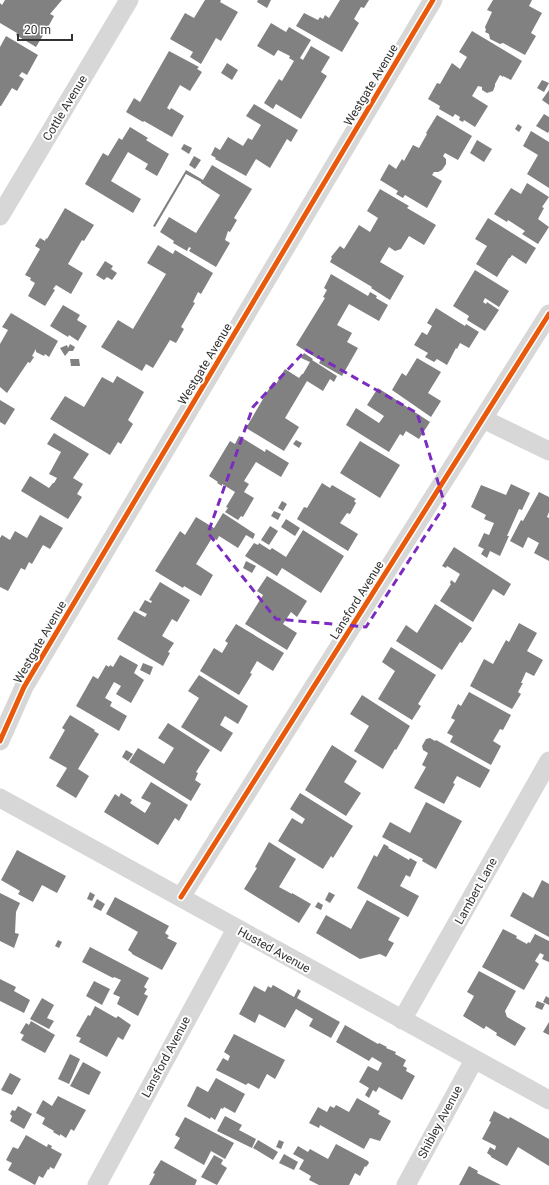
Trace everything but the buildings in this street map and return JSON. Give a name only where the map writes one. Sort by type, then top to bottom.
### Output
[{"type":"street","name":"Cottle Avenue","points":[[0,216],[129,0]]},
{"type":"street","name":"Westgate Avenue","points":[[0,741],[24,687],[433,0]]},
{"type":"street","name":"Lansford Avenue","points":[[181,897],[549,314]]},
{"type":"street","points":[[483,419],[549,451]]},
{"type":"street","name":"Lambert Lane","points":[[402,1020],[549,761]]},
{"type":"street","name":"Husted Avenue","points":[[0,798],[549,1100]]},
{"type":"street","name":"Lansford Avenue","points":[[96,1185],[236,929]]},
{"type":"street","name":"Shibley Avenue","points":[[406,1185],[474,1060]]},
{"type":"highlighted area","points":[[306,350],[417,413],[445,505],[366,627],[276,619],[208,533],[253,407]]},
{"type":"cycle path","points":[[0,741],[24,687],[433,0]]},
{"type":"cycle path","points":[[181,897],[549,314]]}]
